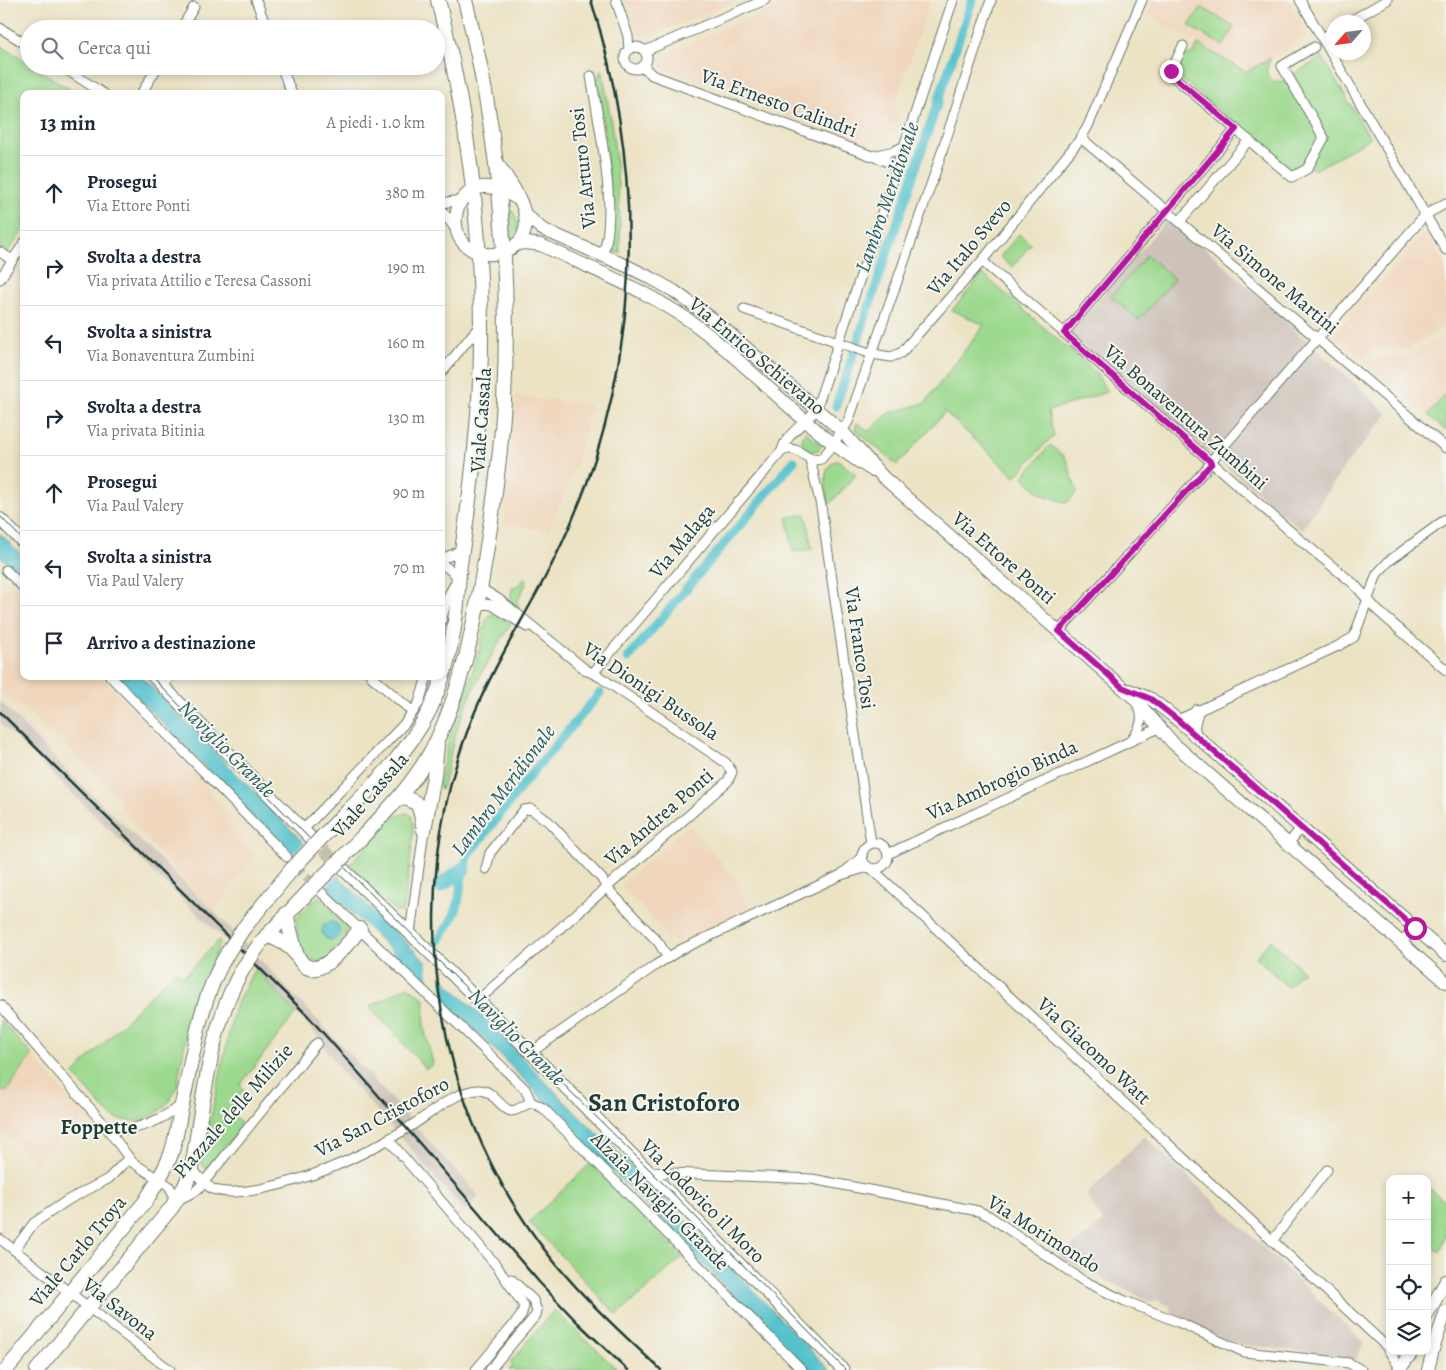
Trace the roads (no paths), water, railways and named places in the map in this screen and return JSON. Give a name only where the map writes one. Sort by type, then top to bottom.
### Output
[{"type":"main road","name":"Viale Cassala","points":[[438,0],[442,20]]},
{"type":"main road","name":"Viale Cassala","points":[[244,967],[267,935],[286,914],[343,863],[399,798],[416,775],[437,740],[460,681],[477,607],[498,473],[504,401],[506,319],[503,253],[495,160],[482,76],[466,0]]},
{"type":"main road","name":"Viale Cassala","points":[[445,32],[459,96],[472,190],[478,252],[481,324],[477,423],[453,635],[445,664]]},
{"type":"main road","points":[[459,577],[480,588]]},
{"type":"main road","name":"Viale Cassala","points":[[312,834],[391,765],[417,731],[441,680]]},
{"type":"main road","points":[[424,830],[434,776],[437,740]]},
{"type":"main road","points":[[399,798],[411,799],[420,807],[424,830]]},
{"type":"main road","name":"Piazzale delle Milizie","points":[[161,1175],[171,1154],[198,1022],[212,980],[228,952],[312,834]]},
{"type":"main road","points":[[286,914],[296,955]]},
{"type":"main road","points":[[267,935],[279,940],[296,955],[302,964],[309,968],[314,968],[324,966],[360,930]]},
{"type":"main road","name":"Piazzale delle Milizie","points":[[175,1204],[192,1168],[217,1032],[226,1004],[244,967]]},
{"type":"main road","name":"Viale Carlo Troya","points":[[6,1370],[145,1202],[161,1175]]},
{"type":"main road","points":[[36,1370],[175,1204]]},
{"type":"street","points":[[256,0],[264,20]]},
{"type":"street","points":[[616,0],[628,36],[629,50],[625,57],[627,64],[635,69],[644,66],[647,59],[645,52],[638,47],[629,50]]},
{"type":"street","points":[[645,52],[765,0]]},
{"type":"street","points":[[816,410],[841,343],[953,0]]},
{"type":"street","points":[[782,451],[788,448],[800,451],[810,459],[821,459],[843,432],[848,422],[869,353],[935,173],[990,0]]},
{"type":"street","name":"Via Italo Svevo","points":[[869,353],[891,356],[901,353],[982,261],[1081,138],[1092,117],[1142,0]]},
{"type":"street","points":[[1300,0],[1446,250]]},
{"type":"street","points":[[1361,15],[1387,0]]},
{"type":"street","points":[[186,20],[194,7]]},
{"type":"street","points":[[0,28],[20,40]]},
{"type":"street","points":[[1322,38],[1326,36]]},
{"type":"street","points":[[1183,46],[1171,74],[1291,177],[1307,169],[1324,138],[1282,66],[1314,46]]},
{"type":"street","name":"Via Ernesto Calindri","points":[[644,66],[652,75],[872,156],[894,151],[905,146]]},
{"type":"street","points":[[74,75],[98,90]]},
{"type":"street","points":[[143,90],[153,75]]},
{"type":"street","points":[[285,75],[290,90]]},
{"type":"street","name":"Via Arturo Tosi","points":[[591,76],[606,178],[608,237],[602,255]]},
{"type":"street","points":[[1064,333],[1236,129]]},
{"type":"street","name":"Via Simone Martini","points":[[1081,138],[1446,448]]},
{"type":"street","points":[[1180,221],[1249,140]]},
{"type":"street","points":[[872,156],[891,163],[897,171]]},
{"type":"street","name":"Viale Cassala","points":[[495,160],[525,214]]},
{"type":"street","points":[[458,233],[456,216],[462,200],[472,190],[484,187],[498,189],[518,199]]},
{"type":"street","points":[[445,202],[462,200]]},
{"type":"street","points":[[1059,631],[1212,463],[1216,455],[1425,215],[1446,203]]},
{"type":"street","points":[[445,214],[463,241],[478,252],[490,255],[503,253],[516,244],[525,228],[525,214]]},
{"type":"street","name":"Via Enrico Schievano","points":[[525,214],[542,230],[651,278],[695,305],[843,432]]},
{"type":"street","name":"Via Enrico Schievano","points":[[516,244],[541,245],[630,287],[682,315],[706,333],[834,444]]},
{"type":"street","points":[[0,279],[20,249]]},
{"type":"street","points":[[0,252],[12,260]]},
{"type":"street","name":"Via Bonaventura Zumbini","points":[[982,261],[1299,539],[1354,584],[1377,610],[1446,670]]},
{"type":"street","name":"Via Enrico Schievano","points":[[744,309],[869,353]]},
{"type":"street","points":[[445,368],[481,324]]},
{"type":"street","points":[[461,350],[469,349],[481,354]]},
{"type":"street","name":"Via Malaga","points":[[593,674],[782,451],[782,446],[799,425],[807,421],[816,410]]},
{"type":"street","points":[[795,431],[800,451]]},
{"type":"street","name":"Via Ettore Ponti","points":[[843,432],[883,477],[1133,697],[1169,739],[1446,982]]},
{"type":"street","name":"Via Ettore Ponti","points":[[834,444],[883,477]]},
{"type":"street","name":"Via Franco Tosi","points":[[810,459],[821,506],[871,843]]},
{"type":"street","points":[[0,519],[20,539]]},
{"type":"street","name":"Via Ambrogio Binda","points":[[888,854],[1354,637],[1374,579],[1383,567],[1446,519]]},
{"type":"street","points":[[445,557],[454,554],[463,546]]},
{"type":"street","points":[[445,566],[459,577]]},
{"type":"street","points":[[6,570],[20,584]]},
{"type":"street","name":"Viale Cassala","points":[[445,606],[447,598],[459,577]]},
{"type":"street","name":"Via Dionigi Bussola","points":[[480,588],[500,600],[586,670],[726,763],[732,772]]},
{"type":"street","name":"Via Dionigi Bussola","points":[[477,607],[486,604],[492,605],[549,639]]},
{"type":"street","points":[[114,680],[287,857]]},
{"type":"street","points":[[163,680],[312,834]]},
{"type":"street","points":[[376,680],[413,712]]},
{"type":"street","name":"Viale Cassala","points":[[312,834],[413,712],[419,703],[426,680]]},
{"type":"street","name":"Via Ettore Ponti","points":[[1122,687],[1151,699],[1178,720],[1446,955]]},
{"type":"street","points":[[1131,741],[1139,730],[1142,716],[1141,710],[1133,697]]},
{"type":"street","points":[[1194,735],[1193,726],[1197,711]]},
{"type":"street","name":"Via Andrea Ponti","points":[[477,1001],[728,781],[732,772]]},
{"type":"street","name":"Via Andrea Ponti","points":[[486,869],[490,853],[524,810],[531,809],[549,822],[602,879],[606,887]]},
{"type":"street","points":[[1288,844],[1301,828]]},
{"type":"street","points":[[410,933],[424,830]]},
{"type":"street","points":[[530,1054],[680,950],[841,875],[883,866],[887,861],[888,854],[886,848],[881,844],[871,843],[864,849],[862,857],[864,863],[870,868]]},
{"type":"street","points":[[841,875],[862,857]]},
{"type":"street","name":"Via Lodovico il Moro","points":[[343,863],[843,1370]]},
{"type":"street","name":"Via Giacomo Watt","points":[[883,866],[892,886]]},
{"type":"street","name":"Via Giacomo Watt","points":[[870,868],[892,886],[1386,1345]]},
{"type":"street","points":[[606,887],[659,943],[668,958]]},
{"type":"street","name":"Alzaia Naviglio Grande","points":[[321,892],[525,1089],[532,1102],[543,1108],[802,1370]]},
{"type":"street","points":[[1400,943],[1415,928]]},
{"type":"street","points":[[0,1005],[103,1123],[128,1159],[134,1165],[161,1175]]},
{"type":"street","name":"Piazzale delle Milizie","points":[[161,1175],[172,1189],[175,1204],[194,1192],[317,1043]]},
{"type":"street","name":"Via San Cristoforo","points":[[192,1168],[214,1190],[238,1193],[267,1188],[329,1169],[388,1139],[465,1093],[481,1090],[487,1092],[510,1112],[532,1102]]},
{"type":"street","points":[[103,1123],[115,1128],[138,1127],[160,1119],[182,1105]]},
{"type":"street","points":[[388,1139],[496,1265],[532,1300],[537,1311],[536,1315],[490,1370]]},
{"type":"street","points":[[14,1250],[34,1223],[68,1200],[108,1179],[128,1159]]},
{"type":"street","points":[[1272,1241],[1327,1170]]},
{"type":"street","name":"Via Morimondo","points":[[649,1172],[812,1180],[978,1211],[989,1216],[1082,1280],[1125,1301],[1178,1322],[1244,1352],[1349,1363],[1361,1370]]},
{"type":"street","name":"Via Savona","points":[[0,1239],[170,1370]]},
{"type":"street","points":[[476,1370],[521,1316],[524,1306],[496,1265]]},
{"type":"street","points":[[1430,1310],[1446,1281]]},
{"type":"street","points":[[1411,1355],[1428,1370],[1446,1311]]},
{"type":"street","points":[[511,1328],[516,1330],[519,1336]]},
{"type":"street","name":"Via Giacomo Watt","points":[[1393,1355],[1400,1369]]},
{"type":"street","points":[[1400,1369],[1407,1355]]},
{"type":"water","points":[[0,533],[20,553],[20,576],[0,556]]},
{"type":"water","points":[[119,680],[145,680],[306,845],[501,1035],[567,1104],[658,1192],[830,1370],[806,1370],[491,1046],[249,814],[170,730]]},
{"type":"water","points":[[331,922],[337,925],[340,931],[337,937],[331,940],[325,937],[322,931],[325,925]]},
{"type":"waterway","name":"Lambro Meridionale","points":[[836,406],[972,0]]},
{"type":"waterway","name":"Lambro Meridionale","points":[[628,658],[794,461]]},
{"type":"waterway","name":"Lambro Meridionale","points":[[437,942],[455,914],[468,856],[529,777],[600,693]]},
{"type":"waterway","points":[[440,886],[463,869]]},
{"type":"tunnel","points":[[310,837],[343,869]]},
{"type":"tunnel","points":[[287,857],[318,889]]},
{"type":"tram line","points":[[0,516],[20,537]]},
{"type":"tram line","points":[[155,680],[309,838]]},
{"type":"tram line","points":[[345,868],[652,1172],[846,1370]]},
{"type":"railway","points":[[591,0],[607,59],[619,120],[626,180],[629,242],[626,303],[618,363],[605,424],[577,509],[554,560],[494,671],[470,724],[450,789],[438,856],[434,923],[439,991],[452,1057],[473,1122],[501,1183],[538,1241],[566,1276],[596,1308],[661,1370]]},
{"type":"railway","points":[[0,712],[308,1016],[539,1282],[578,1323],[628,1370]]},
{"type":"district","name":"San Cristoforo","points":[[664,1103]]},
{"type":"district","name":"Foppette","points":[[99,1127]]},
{"type":"water label","name":"Naviglio Grande","points":[[227,749]]},
{"type":"water label","name":"Naviglio Grande","points":[[517,1037]]}]
